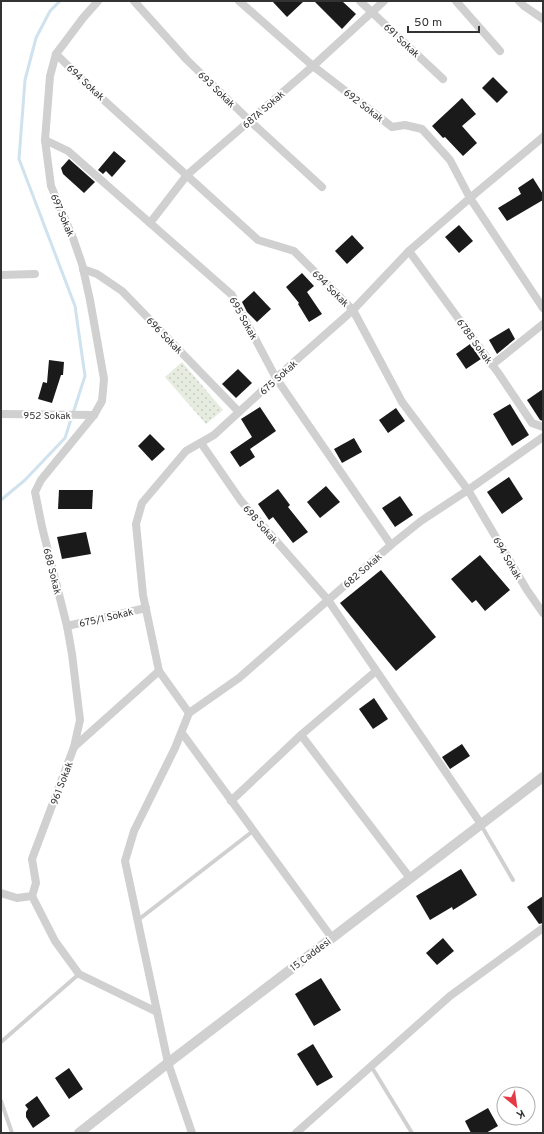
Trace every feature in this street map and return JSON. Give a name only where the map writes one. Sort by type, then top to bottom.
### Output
[{"type":"street","name":"697 Sokak","points":[[94,415],[102,401],[104,379],[90,300],[83,269],[73,238],[51,186],[45,140],[50,76],[56,54],[98,1]]},
{"type":"street","name":"693 Sokak","points":[[134,1],[187,60],[250,121],[322,187]]},
{"type":"street","name":"692 Sokak","points":[[239,1],[313,66],[392,126],[406,125],[422,128],[450,160],[470,198],[543,308]]},
{"type":"street","name":"691 Sokak","points":[[360,1],[443,80]]},
{"type":"street","name":"687A Sokak","points":[[150,223],[187,175],[313,66],[384,1]]},
{"type":"street","points":[[456,1],[500,50]]},
{"type":"street","points":[[519,1],[543,19]]},
{"type":"street","name":"694 Sokak","points":[[56,54],[96,93],[258,240],[294,250],[353,310],[402,402],[468,490],[527,590],[543,613]]},
{"type":"street","name":"695 Sokak","points":[[45,140],[68,151],[232,295],[276,378],[391,545]]},
{"type":"street","name":"675 Sokak","points":[[159,671],[143,595],[136,524],[142,503],[186,451],[214,435],[353,310],[409,251],[470,198],[542,140]]},
{"type":"street","name":"678B Sokak","points":[[409,251],[492,365],[532,423],[543,427]]},
{"type":"street","name":"696 Sokak","points":[[83,269],[97,274],[122,291],[239,412]]},
{"type":"street","points":[[1,275],[35,274]]},
{"type":"street","points":[[492,365],[543,324]]},
{"type":"street","name":"952 Sokak","points":[[1,414],[94,415]]},
{"type":"street","name":"688 Sokak","points":[[74,747],[80,720],[72,654],[67,626],[42,527],[35,492],[41,480],[94,415]]},
{"type":"street","name":"682 Sokak","points":[[190,713],[239,678],[391,545],[421,521],[543,438]]},
{"type":"street","name":"698 Sokak","points":[[201,443],[241,501],[328,600],[481,824]]},
{"type":"street","name":"675/1 Sokak","points":[[67,626],[146,608]]},
{"type":"street","points":[[159,671],[190,713],[175,748],[134,832],[125,861],[168,1063],[192,1133]]},
{"type":"street","name":"961 Sokak","points":[[32,896],[36,883],[32,859],[74,747],[159,671]]},
{"type":"street","points":[[231,801],[301,735],[376,671]]},
{"type":"street","points":[[182,733],[332,938]]},
{"type":"street","points":[[301,735],[410,878]]},
{"type":"street","name":"15 Caddesi","points":[[79,1133],[168,1063],[542,778]]},
{"type":"street","points":[[1,893],[17,898],[32,896],[55,941],[79,974],[157,1012]]},
{"type":"street","points":[[296,1133],[450,996],[543,928]]},
{"type":"lane","points":[[481,824],[513,880]]},
{"type":"lane","points":[[138,920],[253,831]]},
{"type":"lane","points":[[1,1042],[79,974]]},
{"type":"lane","points":[[371,1066],[412,1133]]},
{"type":"lane","points":[[1,1101],[12,1133]]},
{"type":"shaded area","points":[[182,362],[223,410],[206,424],[165,377]]},
{"type":"building","points":[[272,1],[304,1],[287,17]]},
{"type":"building","points":[[314,1],[342,1],[356,14],[342,29]]},
{"type":"building","points":[[493,77],[508,92],[497,103],[482,88]]},
{"type":"building","points":[[462,98],[476,114],[462,126],[477,143],[463,156],[432,126]]},
{"type":"building","points":[[114,151],[126,161],[112,177],[106,171],[103,174],[98,170]]},
{"type":"building","points":[[69,159],[95,182],[84,193],[63,174],[61,168]]},
{"type":"building","points":[[533,178],[543,194],[543,200],[507,221],[498,208],[521,194],[518,188]]},
{"type":"building","points":[[459,225],[473,241],[459,253],[445,237]]},
{"type":"building","points":[[352,235],[364,248],[347,264],[335,251]]},
{"type":"building","points":[[302,273],[314,286],[307,292],[322,314],[309,322],[298,304],[299,303],[286,287]]},
{"type":"building","points":[[254,291],[271,309],[257,322],[247,312],[242,302]]},
{"type":"building","points":[[509,328],[515,339],[497,354],[489,340]]},
{"type":"building","points":[[470,344],[481,359],[466,369],[456,354]]},
{"type":"building","points":[[49,360],[64,362],[63,375],[61,375],[52,403],[38,399],[43,382],[47,383]]},
{"type":"building","points":[[238,369],[252,383],[236,398],[222,384]]},
{"type":"building","points":[[543,389],[543,421],[540,420],[527,400]]},
{"type":"building","points":[[510,404],[529,435],[512,446],[493,414]]},
{"type":"building","points":[[260,407],[276,431],[250,449],[255,457],[240,467],[230,452],[252,437],[241,419]]},
{"type":"building","points":[[396,408],[405,421],[388,433],[379,420]]},
{"type":"building","points":[[150,434],[165,449],[152,461],[138,446]]},
{"type":"building","points":[[354,438],[362,452],[342,463],[334,449]]},
{"type":"building","points":[[509,477],[523,499],[502,514],[487,492]]},
{"type":"building","points":[[326,486],[340,502],[320,518],[307,502]]},
{"type":"building","points":[[278,489],[290,505],[288,507],[308,532],[293,543],[273,517],[269,520],[258,504]]},
{"type":"building","points":[[59,490],[93,490],[92,509],[58,509]]},
{"type":"building","points":[[400,496],[413,515],[395,527],[382,508]]},
{"type":"building","points":[[86,532],[91,554],[62,559],[57,537]]},
{"type":"building","points":[[480,555],[510,590],[485,611],[476,600],[472,603],[451,579]]},
{"type":"building","points":[[381,570],[436,637],[396,671],[340,603]]},
{"type":"building","points":[[374,698],[388,719],[373,729],[359,709]]},
{"type":"building","points":[[462,744],[470,756],[450,769],[442,757]]},
{"type":"building","points":[[461,869],[477,895],[453,910],[452,907],[430,920],[416,896]]},
{"type":"building","points":[[543,896],[543,923],[539,924],[527,907]]},
{"type":"building","points":[[443,938],[454,951],[437,965],[426,953]]},
{"type":"building","points":[[321,978],[341,1010],[314,1026],[295,994]]},
{"type":"building","points":[[313,1044],[333,1077],[317,1086],[297,1054]]},
{"type":"building","points":[[69,1068],[83,1089],[69,1099],[55,1078]]},
{"type":"building","points":[[37,1096],[50,1116],[33,1128],[26,1117],[26,1112],[28,1109],[25,1105]]},
{"type":"building","points":[[488,1108],[496,1122],[496,1126],[498,1126],[486,1133],[471,1133],[465,1121]]},
{"type":"waterway","points":[[1,500],[25,480],[65,438],[85,376],[75,306],[19,159],[25,80],[36,38],[50,11],[60,1]]}]
